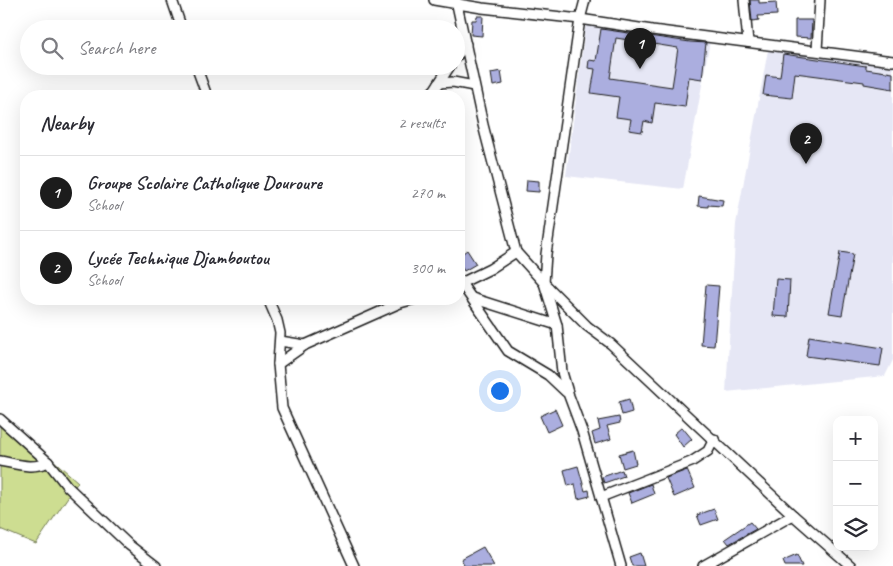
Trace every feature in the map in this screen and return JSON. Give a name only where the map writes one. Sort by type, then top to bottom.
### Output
[{"type":"street","points":[[172,0],[179,20]]},
{"type":"street","points":[[434,0],[457,2],[482,8],[580,18],[893,61]]},
{"type":"street","points":[[585,0],[580,18],[546,254],[544,283],[557,324],[561,363],[569,396],[582,431],[621,566]]},
{"type":"street","points":[[744,0],[748,42]]},
{"type":"street","points":[[817,50],[820,0]]},
{"type":"street","points":[[457,2],[461,20]]},
{"type":"street","points":[[465,39],[482,125],[516,252],[587,326],[611,344],[793,515],[851,566]]},
{"type":"street","points":[[199,75],[205,90]]},
{"type":"street","points":[[433,90],[444,75]]},
{"type":"street","points":[[439,83],[453,82],[474,86]]},
{"type":"street","points":[[465,282],[490,269],[516,252]]},
{"type":"street","points":[[465,290],[508,351],[555,379],[569,396]]},
{"type":"street","points":[[472,298],[557,324]]},
{"type":"street","points":[[270,305],[279,326],[278,364],[282,408],[354,566]]},
{"type":"street","points":[[278,364],[305,345],[395,305]]},
{"type":"street","points":[[280,341],[305,345]]},
{"type":"street","points":[[2,424],[48,462],[67,486],[129,545],[156,566]]},
{"type":"street","points":[[601,497],[691,462],[708,451],[714,440]]},
{"type":"street","points":[[0,461],[28,467],[39,467],[48,462]]},
{"type":"street","points":[[703,566],[793,515]]},
{"type":"shaded area","points":[[586,22],[710,41],[683,189],[566,176]]},
{"type":"shaded area","points":[[768,50],[893,67],[893,360],[885,376],[726,392],[736,224]]},
{"type":"green space","points":[[0,413],[78,482],[36,544],[0,529]]},
{"type":"building","points":[[750,0],[759,0],[759,3],[776,2],[777,15],[758,16],[759,20],[752,21]]},
{"type":"building","points":[[477,16],[483,16],[482,36],[471,35],[472,20],[476,20]]},
{"type":"building","points":[[795,20],[812,20],[811,38],[795,37]]},
{"type":"building","points":[[601,29],[706,43],[702,79],[689,77],[685,107],[655,103],[652,123],[644,121],[642,132],[629,130],[631,119],[616,117],[619,97],[591,93],[595,69],[588,68],[589,60],[596,61]],"holes":[[[616,38],[678,48],[672,87],[610,78]]]},
{"type":"building","points":[[783,54],[866,66],[866,69],[893,73],[893,89],[864,84],[864,82],[795,73],[792,98],[763,95],[766,75],[780,77]]},
{"type":"building","points":[[501,71],[503,84],[493,86],[491,73]]},
{"type":"building","points":[[527,180],[539,181],[539,192],[526,191]]},
{"type":"building","points":[[699,196],[723,200],[722,206],[698,206]]},
{"type":"building","points":[[467,250],[476,264],[465,270],[465,252]]},
{"type":"building","points":[[840,252],[853,254],[842,315],[829,313]]},
{"type":"building","points":[[776,279],[790,280],[788,317],[773,316]]},
{"type":"building","points":[[706,285],[719,286],[714,346],[701,345]]},
{"type":"building","points":[[809,336],[883,348],[880,366],[806,356]]},
{"type":"building","points":[[629,399],[632,412],[622,415],[619,402]]},
{"type":"building","points":[[555,409],[562,425],[547,432],[540,416]]},
{"type":"building","points":[[619,417],[620,423],[607,426],[611,439],[595,444],[592,433],[600,430],[598,421]]},
{"type":"building","points":[[682,427],[692,439],[683,447],[674,434]]},
{"type":"building","points":[[633,450],[636,464],[623,468],[619,454]]},
{"type":"building","points":[[578,466],[585,491],[589,490],[590,496],[578,499],[575,484],[568,486],[564,470]]},
{"type":"building","points":[[622,470],[624,476],[604,483],[602,477]]},
{"type":"building","points":[[687,470],[695,488],[674,497],[666,478]]},
{"type":"building","points":[[651,484],[654,494],[632,503],[628,493]]},
{"type":"building","points":[[714,509],[718,519],[701,525],[697,515]]},
{"type":"building","points":[[750,522],[756,529],[729,544],[725,539]]},
{"type":"building","points":[[483,547],[494,566],[465,566],[461,559]]},
{"type":"building","points":[[640,553],[644,566],[632,566],[629,557]]},
{"type":"building","points":[[797,555],[802,566],[785,566],[783,561]]},
{"type":"place","name":"Groupe Scolaire Catholique Douroure","points":[[640,69]]},
{"type":"place","name":"Lycée Technique Djamboutou","points":[[806,164]]}]
